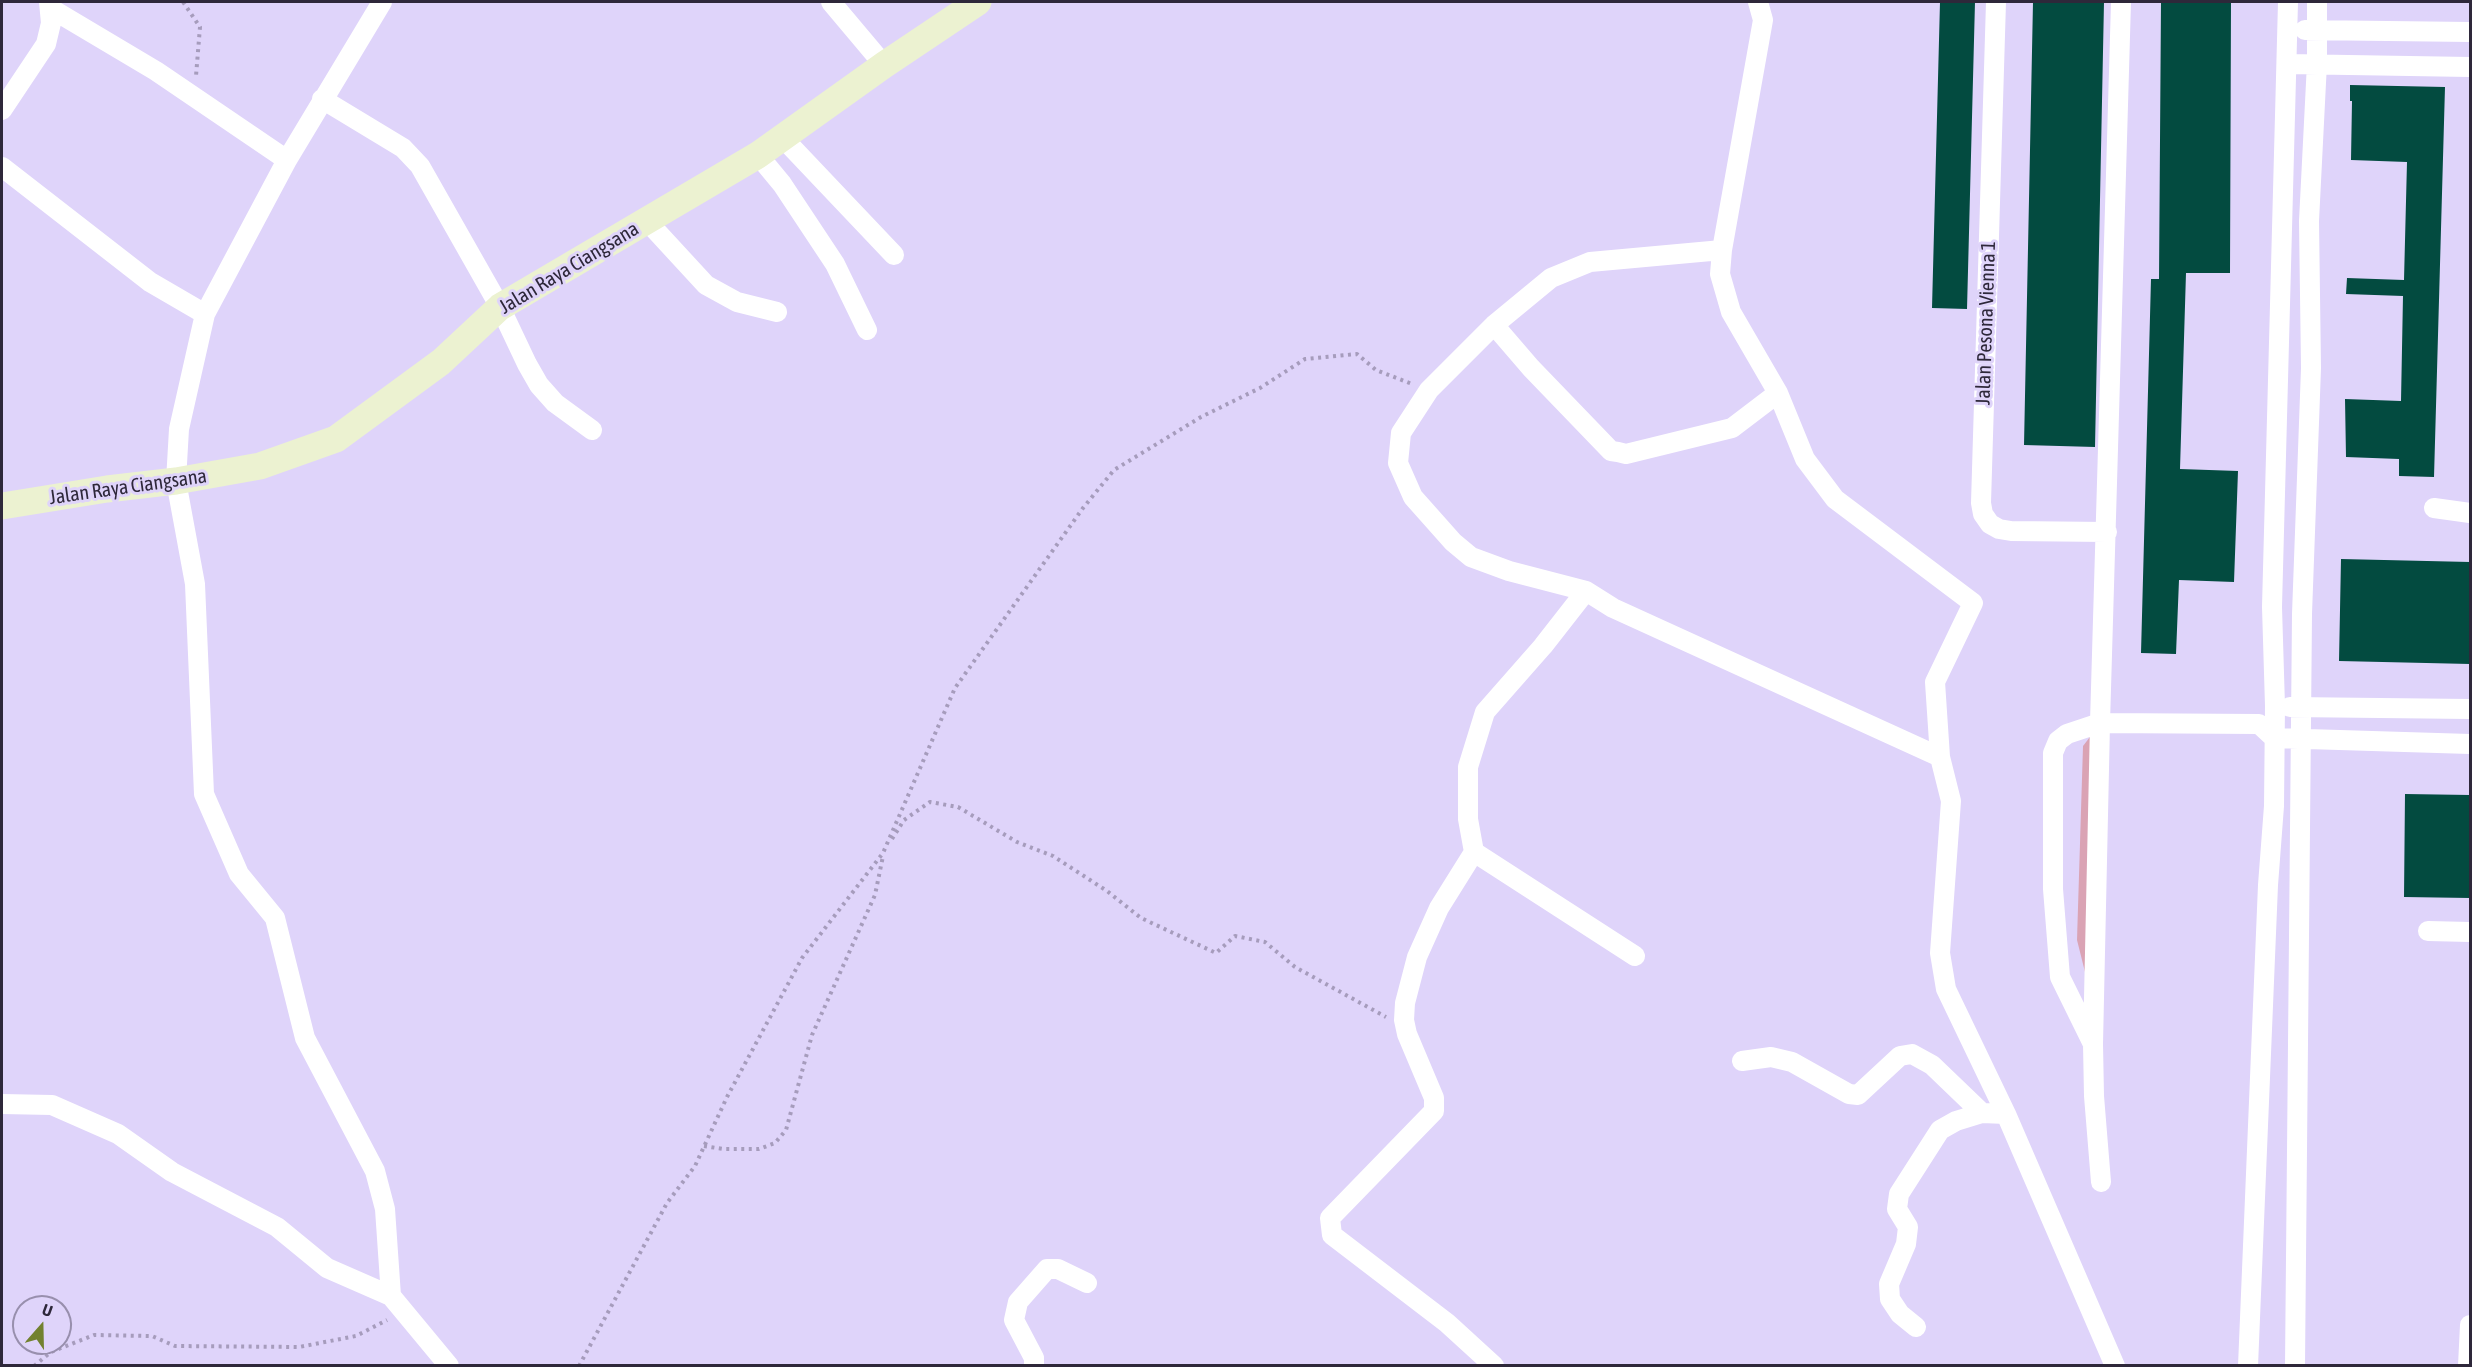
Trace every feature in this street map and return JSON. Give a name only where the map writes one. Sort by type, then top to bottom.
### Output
[{"type":"main road","name":"Jalan Raya Ciangsana","points":[[2,506],[107,489],[176,482],[260,466],[336,439],[441,362],[500,307],[758,155],[884,65],[978,2]]},
{"type":"street","points":[[382,2],[287,160],[205,314],[179,429],[176,482],[195,584],[204,794],[239,874],[275,918],[305,1038],[375,1171],[385,1209],[391,1296]]},
{"type":"street","points":[[831,2],[884,65]]},
{"type":"street","points":[[1758,2],[1763,20],[1722,250],[1720,274],[1731,312],[1778,393],[1805,459],[1835,499],[1973,603],[1935,682],[1940,757],[1951,801],[1940,953],[1946,989],[2006,1114],[2115,1365]]},
{"type":"street","name":"Jalan Pesona Vienna 1","points":[[1996,2],[1981,503],[1983,514],[1990,524],[2011,531],[2107,532]]},
{"type":"street","points":[[2101,1182],[2094,1096],[2093,1044],[2121,2]]},
{"type":"street","points":[[2248,1365],[2267,896],[2274,806],[2275,706],[2272,607],[2288,2]]},
{"type":"street","points":[[2295,1365],[2302,614],[2311,368],[2309,221],[2317,63],[2317,2]]},
{"type":"street","points":[[50,5],[156,71],[287,160]]},
{"type":"street","points":[[2,110],[46,44],[50,33],[50,5]]},
{"type":"street","points":[[2287,30],[2470,32]]},
{"type":"street","points":[[2288,64],[2470,67]]},
{"type":"street","points":[[322,99],[403,148],[420,166],[500,307],[526,364],[539,385],[555,403],[592,430]]},
{"type":"street","points":[[783,138],[894,255]]},
{"type":"street","points":[[758,155],[782,184],[835,264],[867,330]]},
{"type":"street","points":[[2,167],[150,282],[205,314]]},
{"type":"street","points":[[647,220],[706,285],[737,302],[777,312]]},
{"type":"street","points":[[1722,250],[1590,262],[1551,278],[1494,325],[1429,390],[1401,433],[1398,463],[1413,498],[1453,542],[1471,557],[1509,571],[1586,591],[1613,608],[1940,757]]},
{"type":"street","points":[[1494,325],[1611,451],[1626,454],[1732,428],[1778,393]]},
{"type":"street","points":[[2434,508],[2470,513]]},
{"type":"street","points":[[1494,1365],[1447,1323],[1332,1235],[1330,1218],[1434,1111],[1434,1098],[1406,1029],[1406,1003],[1418,957],[1439,908],[1474,852],[1468,819],[1468,767],[1485,712],[1543,646],[1586,591]]},
{"type":"street","points":[[2275,706],[2470,709]]},
{"type":"street","points":[[2259,724],[2275,706]]},
{"type":"street","points":[[2093,1044],[2060,977],[2053,889],[2053,753],[2058,741],[2067,734],[2100,723],[2259,724],[2274,738],[2470,744]]},
{"type":"street","points":[[1474,852],[1635,956]]},
{"type":"street","points":[[2428,931],[2470,932]]},
{"type":"street","points":[[1742,1061],[1771,1058],[1792,1062],[1858,1095],[1900,1056],[1912,1054],[1932,1065],[1982,1113]]},
{"type":"street","points":[[2,1104],[52,1105],[118,1134],[172,1172],[277,1227],[327,1268],[391,1296],[449,1365]]},
{"type":"street","points":[[1916,1327],[1900,1314],[1890,1299],[1889,1284],[1906,1244],[1908,1227],[1897,1209],[1899,1194],[1940,1130],[1956,1120],[1982,1113],[2006,1114]]},
{"type":"street","points":[[1034,1365],[1034,1358],[1014,1320],[1018,1302],[1047,1269],[1058,1269],[1087,1283]]},
{"type":"street","points":[[2468,1365],[2470,1325]]},
{"type":"path","points":[[183,2],[200,27],[194,97]]},
{"type":"path","points":[[704,1146],[723,1149],[759,1149],[775,1143],[786,1130],[812,1035],[875,895],[883,853],[955,688],[1083,508],[1114,470],[1202,417],[1260,388],[1305,359],[1357,354],[1376,370],[1429,390]]},
{"type":"path","points":[[579,1365],[667,1203],[694,1166],[727,1097],[802,958],[883,853],[904,820],[930,802],[958,807],[1017,842],[1053,856],[1151,923],[1216,953],[1234,936],[1265,942],[1295,968],[1406,1029]]},
{"type":"path","points":[[34,1365],[51,1352],[94,1335],[152,1336],[175,1346],[299,1347],[356,1336],[387,1320],[415,1323]]},
{"type":"shaded area","points":[[2093,733],[2089,988],[2077,940],[2083,746]]},
{"type":"building","points":[[1940,2],[1975,2],[1967,309],[1932,308]]},
{"type":"building","points":[[2033,2],[2104,2],[2095,447],[2024,445]]},
{"type":"building","points":[[2161,2],[2231,2],[2230,273],[2186,273],[2180,469],[2238,471],[2234,582],[2179,580],[2176,654],[2141,653],[2151,279],[2159,279]]},
{"type":"building","points":[[2350,85],[2445,87],[2434,477],[2399,476],[2399,459],[2346,457],[2345,399],[2401,401],[2403,296],[2346,294],[2347,278],[2404,280],[2407,162],[2351,160]]},
{"type":"building","points":[[2341,559],[2470,562],[2470,664],[2339,661]]},
{"type":"building","points":[[2405,794],[2470,795],[2470,898],[2404,897]]}]
